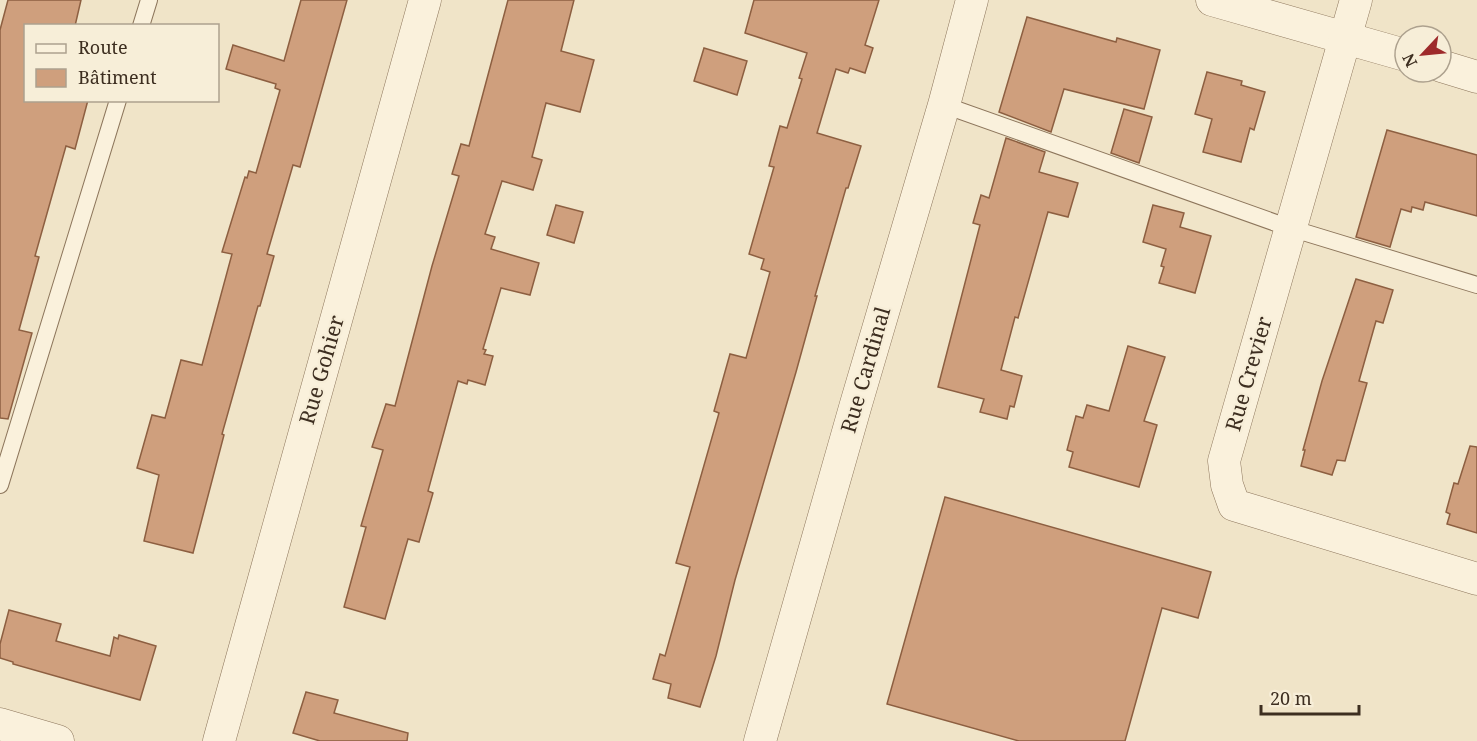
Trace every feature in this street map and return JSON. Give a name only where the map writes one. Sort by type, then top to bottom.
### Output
[{"type":"street","name":"Rue Gohier","points":[[219,741],[425,0]]},
{"type":"street","name":"Rue Cardinal","points":[[760,741],[852,415],[944,105],[972,0]]},
{"type":"street","points":[[1212,0],[1393,52]]},
{"type":"street","name":"Rue Crevier","points":[[1356,0],[1224,461],[1227,485],[1234,505],[1477,579]]},
{"type":"street","points":[[1453,70],[1477,77]]},
{"type":"street","points":[[0,724],[58,741]]},
{"type":"lane","points":[[142,24],[149,0]]},
{"type":"lane","points":[[0,485],[117,102]]},
{"type":"lane","points":[[944,105],[1290,228],[1477,285]]},
{"type":"building","points":[[8,0],[81,0],[75,24],[24,24],[24,102],[87,102],[75,149],[66,146],[35,256],[39,257],[19,330],[32,333],[8,419],[0,418],[0,30]]},
{"type":"building","points":[[301,0],[347,0],[300,167],[293,165],[267,254],[274,256],[222,434],[224,435],[193,553],[144,541],[159,475],[137,468],[152,415],[165,418],[181,360],[202,365],[232,254],[222,252],[245,177],[247,178],[249,171],[256,173],[280,90],[275,88],[276,84],[226,69],[233,45],[284,61]]},
{"type":"building","points":[[508,0],[574,0],[561,51],[594,60],[580,112],[546,103],[532,157],[542,160],[533,190],[502,181],[485,234],[495,237],[491,249],[539,263],[530,295],[501,288],[483,349],[486,350],[484,354],[493,356],[485,385],[468,380],[467,384],[458,381],[428,491],[433,493],[419,542],[408,539],[385,619],[344,607],[366,527],[361,526],[383,450],[372,447],[386,404],[395,406],[432,266],[459,176],[452,174],[461,144],[469,146]]},
{"type":"building","points":[[754,0],[879,0],[865,45],[873,48],[865,73],[850,68],[848,73],[836,69],[817,133],[861,146],[848,188],[846,188],[815,296],[817,296],[796,372],[700,707],[668,698],[671,684],[653,679],[660,654],[665,656],[690,567],[676,563],[719,413],[714,411],[730,354],[746,358],[770,272],[761,269],[764,259],[749,254],[774,167],[769,166],[780,126],[787,128],[802,79],[799,78],[807,53],[745,33]]},
{"type":"building","points":[[1027,17],[1116,42],[1117,38],[1160,50],[1144,109],[1064,89],[1051,132],[999,112]]},
{"type":"building","points":[[704,48],[747,61],[737,95],[694,81]]},
{"type":"building","points":[[1207,72],[1242,81],[1241,85],[1265,92],[1254,130],[1250,128],[1241,162],[1203,152],[1212,119],[1195,114]]},
{"type":"building","points":[[1124,109],[1152,117],[1139,163],[1111,153]]},
{"type":"building","points":[[1387,130],[1477,155],[1477,216],[1425,202],[1423,210],[1412,207],[1411,212],[1401,209],[1390,247],[1356,237]]},
{"type":"building","points":[[1006,138],[1045,152],[1039,172],[1078,183],[1068,217],[1048,212],[1018,318],[1015,317],[1001,370],[1022,376],[1014,407],[1010,406],[1007,419],[980,412],[984,399],[938,387],[980,225],[973,223],[981,195],[989,198]]},
{"type":"building","points":[[556,205],[583,212],[574,243],[547,235]]},
{"type":"building","points":[[1153,205],[1184,213],[1180,227],[1211,236],[1195,293],[1159,283],[1166,249],[1143,242]]},
{"type":"building","points":[[1356,279],[1393,290],[1383,323],[1376,321],[1359,381],[1367,383],[1345,461],[1337,460],[1332,475],[1301,466],[1305,450],[1303,450],[1322,381]]},
{"type":"building","points":[[1128,346],[1165,357],[1144,421],[1157,425],[1139,487],[1069,467],[1073,452],[1067,450],[1076,416],[1083,418],[1087,405],[1109,411]]},
{"type":"building","points":[[1470,446],[1477,447],[1477,533],[1447,524],[1450,514],[1446,512],[1454,483],[1458,484]]},
{"type":"building","points":[[945,497],[1211,572],[1198,618],[1162,608],[1125,741],[1019,741],[887,704]]},
{"type":"building","points":[[9,610],[61,624],[56,641],[110,656],[114,637],[118,639],[119,635],[156,646],[140,700],[13,664],[13,662],[0,658],[0,644]]},
{"type":"building","points":[[306,692],[338,700],[334,713],[408,733],[407,741],[320,741],[293,733]]}]
